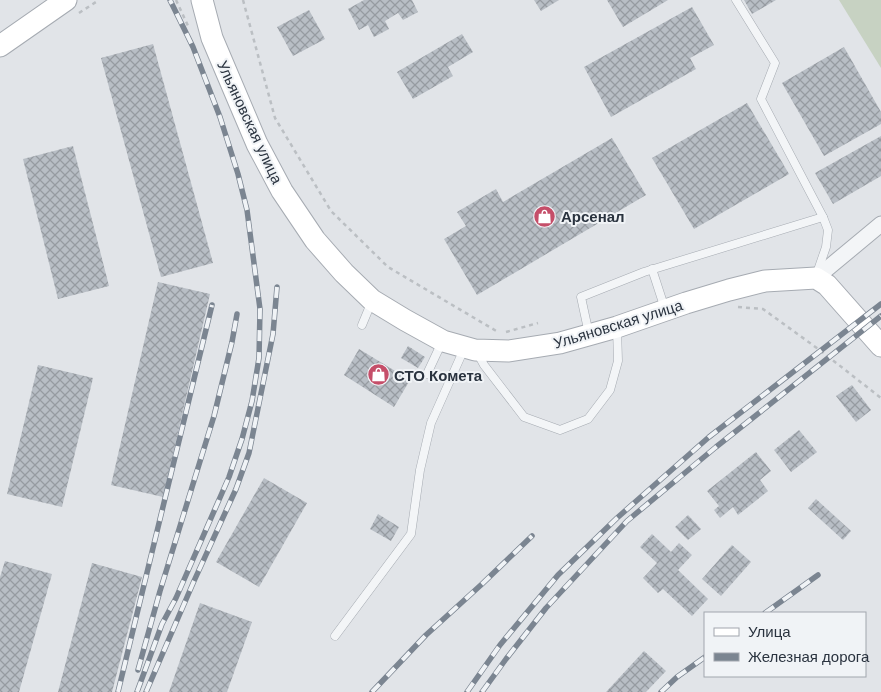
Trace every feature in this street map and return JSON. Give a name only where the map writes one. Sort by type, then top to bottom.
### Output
[{"type":"main road","points":[[0,46],[66,0]]},
{"type":"main road","name":"Ульяновская улица","points":[[202,0],[212,38],[257,144],[282,191],[315,240],[344,273],[372,300],[443,341],[470,349],[509,351],[560,343],[617,327],[729,290],[765,282],[816,278]]},
{"type":"main road","points":[[816,278],[827,285],[881,346]]},
{"type":"street","points":[[816,278],[881,224]]},
{"type":"lane","points":[[736,0],[775,63],[761,99],[828,230],[826,247],[816,278]]},
{"type":"lane","points":[[590,335],[581,297],[652,270],[823,217]]},
{"type":"lane","points":[[652,270],[665,311]]},
{"type":"lane","points":[[362,325],[372,300]]},
{"type":"lane","points":[[334,636],[411,534],[420,470],[431,423],[470,349],[484,364],[524,417],[560,430],[588,419],[610,390],[618,361],[617,327]]},
{"type":"lane","points":[[427,374],[443,341]]},
{"type":"path","points":[[243,0],[275,118],[332,211],[388,266],[500,333],[538,323]]},
{"type":"path","points":[[734,307],[763,309],[881,398]]},
{"type":"green space","points":[[839,0],[881,0],[881,68]]},
{"type":"building","points":[[364,0],[412,0],[418,12],[403,20],[398,13],[385,21],[389,29],[374,37],[368,25],[359,30],[348,9]]},
{"type":"building","points":[[534,0],[559,0],[541,11]]},
{"type":"building","points":[[607,0],[668,0],[623,27]]},
{"type":"building","points":[[744,0],[776,0],[752,14]]},
{"type":"building","points":[[692,7],[714,45],[690,58],[696,69],[611,117],[584,67]]},
{"type":"building","points":[[309,10],[325,39],[293,56],[277,27]]},
{"type":"building","points":[[462,34],[473,52],[448,67],[453,76],[413,99],[397,72]]},
{"type":"building","points":[[153,44],[213,263],[161,277],[101,58]]},
{"type":"building","points":[[844,47],[881,112],[881,124],[824,156],[782,83]]},
{"type":"building","points":[[747,103],[789,174],[694,229],[652,158]]},
{"type":"building","points":[[881,136],[881,176],[833,204],[815,173]]},
{"type":"building","points":[[612,138],[646,195],[477,295],[444,239],[466,226],[457,212],[496,189],[503,202]]},
{"type":"building","points":[[73,146],[109,286],[58,299],[23,159]]},
{"type":"building","points":[[158,282],[210,294],[163,497],[111,485]]},
{"type":"building","points":[[408,346],[425,357],[418,368],[401,358]]},
{"type":"building","points":[[359,349],[410,380],[394,407],[344,375]]},
{"type":"building","points":[[38,365],[93,378],[62,507],[7,494]]},
{"type":"building","points":[[852,385],[871,410],[856,422],[836,396]]},
{"type":"building","points":[[799,430],[817,452],[791,472],[774,450]]},
{"type":"building","points":[[756,452],[771,471],[760,480],[768,491],[738,515],[733,507],[720,518],[714,510],[719,506],[707,491]]},
{"type":"building","points":[[264,478],[307,503],[259,587],[216,562]]},
{"type":"building","points":[[816,499],[851,531],[843,540],[808,508]]},
{"type":"building","points":[[378,514],[399,527],[391,541],[370,529]]},
{"type":"building","points":[[688,515],[701,529],[688,540],[675,527]]},
{"type":"building","points":[[652,534],[671,552],[679,543],[692,555],[678,570],[708,599],[692,616],[663,589],[658,593],[643,578],[657,563],[640,547]]},
{"type":"building","points":[[732,545],[751,562],[721,596],[702,579]]},
{"type":"building","points":[[5,561],[52,574],[19,692],[0,692],[0,577]]},
{"type":"building","points":[[92,563],[142,577],[112,692],[58,692]]},
{"type":"building","points":[[200,603],[252,622],[227,692],[169,692]]},
{"type":"building","points":[[644,651],[666,671],[646,692],[606,692]]},
{"type":"railway","points":[[137,692],[162,624],[176,598],[229,477],[252,401],[259,358],[260,309],[247,210],[220,117],[193,47],[170,0]]},
{"type":"railway","points":[[146,692],[236,489],[249,453],[273,334],[277,287]]},
{"type":"railway","points":[[467,692],[500,645],[558,575],[617,518],[709,437],[881,304]]},
{"type":"railway","points":[[118,692],[212,305]]},
{"type":"railway","points":[[138,670],[160,591],[214,416],[237,314]]},
{"type":"railway","points":[[482,692],[546,608],[627,521],[716,447],[881,316]]},
{"type":"railway","points":[[372,692],[426,635],[532,536]]},
{"type":"railway","points":[[766,612],[818,575]]},
{"type":"railway","points":[[661,692],[677,677],[704,658]]},
{"type":"place","name":"Арсенал","points":[[545,216]]},
{"type":"place","name":"СТО Комета","points":[[378,375]]}]
